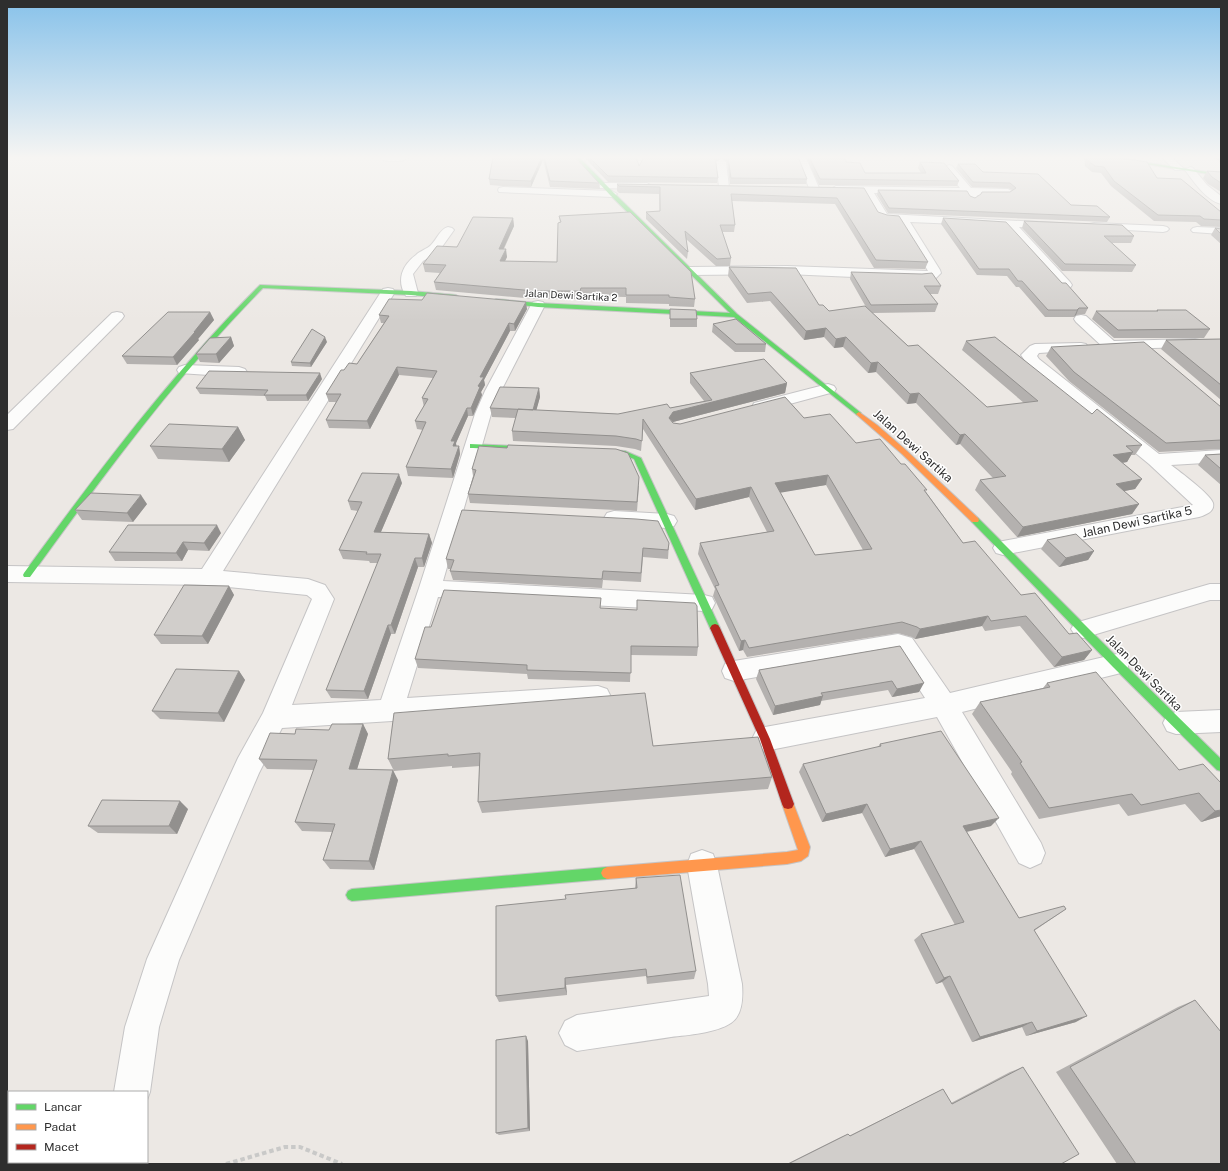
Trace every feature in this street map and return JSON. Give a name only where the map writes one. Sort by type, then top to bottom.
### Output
[{"type":"street","name":"Jalan Dewi Sartika","points":[[630,212],[735,315],[906,452],[1221,766]]},
{"type":"street","points":[[879,212],[882,216],[903,218],[1065,225]]},
{"type":"street","points":[[690,271],[787,270],[920,276],[935,273],[903,218]]},
{"type":"street","points":[[1009,223],[1065,285]]},
{"type":"street","points":[[1080,225],[1163,229]]},
{"type":"street","points":[[411,293],[407,279],[408,274],[419,258],[435,248],[448,230]]},
{"type":"street","points":[[1197,230],[1221,231]]},
{"type":"street","points":[[27,575],[85,494],[140,423],[209,341],[262,286],[411,293],[467,298]]},
{"type":"street","points":[[208,577],[327,374],[388,292]]},
{"type":"street","name":"Jalan Dewi Sartika 2","points":[[490,300],[538,305],[735,315]]},
{"type":"street","points":[[390,710],[430,588],[461,510],[473,446],[493,391],[538,305]]},
{"type":"street","points":[[7,425],[117,316]]},
{"type":"street","points":[[1081,319],[1109,345]]},
{"type":"street","name":"Jalan Dewi Sartika 5","points":[[1003,548],[1095,531],[1203,508],[1203,503],[1201,500],[1155,460],[1033,362],[1029,355],[1035,349],[1209,342]]},
{"type":"street","points":[[1143,344],[1161,360]]},
{"type":"street","points":[[185,370],[256,372]]},
{"type":"street","points":[[747,410],[828,390]]},
{"type":"street","points":[[473,446],[545,449]]},
{"type":"street","points":[[352,895],[787,858],[800,855],[804,852],[804,847],[765,740],[667,521],[637,458],[625,453],[592,451]]},
{"type":"street","points":[[1155,460],[1221,456]]},
{"type":"street","points":[[596,517],[667,521]]},
{"type":"street","points":[[7,574],[208,577],[308,587],[316,589],[323,599],[274,717],[248,767],[163,959],[142,1027],[132,1091]]},
{"type":"street","points":[[430,588],[704,603]]},
{"type":"street","points":[[1083,629],[1210,592],[1221,592]]},
{"type":"street","points":[[734,671],[898,643],[904,645],[944,705],[1030,853]]},
{"type":"street","points":[[765,740],[944,705],[1117,664]]},
{"type":"street","points":[[274,717],[619,696]]},
{"type":"street","points":[[1176,722],[1221,721]]},
{"type":"street","points":[[577,1033],[698,1016],[719,1011],[723,1008],[726,994],[725,984],[702,865]]},
{"type":"path","points":[[226,1164],[285,1147],[300,1147],[308,1149],[342,1164]]},
{"type":"building","points":[[630,212],[691,272],[695,299],[669,297],[669,295],[626,295],[626,288],[581,288],[580,291],[535,291],[434,282],[446,265],[423,264],[437,246],[457,247],[473,217],[513,218],[499,249],[506,249],[500,261],[557,262],[558,223],[561,222],[559,216]]},
{"type":"building","points":[[646,212],[733,212],[735,225],[720,225],[731,258],[717,259],[685,231],[688,252]]},
{"type":"building","points":[[846,212],[878,212],[887,215],[899,216],[928,262],[876,260]]},
{"type":"building","points":[[979,212],[1104,212],[1110,217]]},
{"type":"building","points":[[1154,212],[1221,212],[1221,220],[1204,219],[1200,216],[1158,215]]},
{"type":"building","points":[[943,218],[1006,222],[1062,283],[1066,283],[1088,308],[1079,308],[1077,310],[1048,310],[1022,281],[1018,281],[1009,269],[979,269]]},
{"type":"building","points":[[1024,221],[1122,225],[1134,236],[1104,236],[1136,265],[1065,264]]},
{"type":"building","points":[[1215,228],[1221,229],[1221,234]]},
{"type":"building","points":[[729,267],[796,268],[819,305],[823,305],[829,311],[865,306],[908,346],[918,345],[987,407],[1038,401],[966,341],[995,337],[1092,414],[1097,409],[1142,445],[1126,446],[1133,452],[1113,455],[1142,479],[1116,484],[1139,504],[1023,527],[980,480],[1006,476],[965,434],[960,435],[919,393],[910,394],[878,362],[871,363],[846,337],[836,339],[826,328],[806,331],[771,292],[748,294]]},
{"type":"building","points":[[851,272],[932,273],[941,286],[924,286],[938,304],[871,305]]},
{"type":"building","points":[[427,293],[526,302],[514,324],[509,323],[480,377],[484,377],[478,386],[480,387],[471,408],[467,408],[451,441],[455,441],[453,446],[459,446],[451,469],[406,467],[426,422],[415,421],[428,399],[422,398],[437,371],[397,367],[367,421],[326,420],[341,394],[326,394],[341,370],[344,370],[349,363],[357,364],[389,316],[379,315],[389,299],[422,300]]},
{"type":"building","points":[[670,309],[696,310],[697,319],[670,319]]},
{"type":"building","points":[[1157,310],[1186,310],[1210,329],[1118,330],[1096,311],[1158,311]]},
{"type":"building","points":[[168,312],[210,312],[173,357],[122,356]]},
{"type":"building","points":[[736,319],[766,344],[736,344],[713,324]]},
{"type":"building","points":[[312,329],[325,337],[310,363],[291,362]]},
{"type":"building","points":[[231,337],[216,354],[196,354],[210,338]]},
{"type":"building","points":[[1221,339],[1221,385],[1166,340]]},
{"type":"building","points":[[1144,342],[1221,407],[1221,440],[1166,443],[1074,372],[1051,347]]},
{"type":"building","points":[[764,359],[787,383],[673,412],[669,418],[673,423],[680,424],[785,397],[804,418],[830,414],[856,443],[880,439],[901,464],[905,464],[927,490],[924,490],[963,543],[975,541],[1021,595],[1035,593],[1069,634],[1077,633],[1092,650],[1062,657],[1026,616],[991,621],[988,616],[920,629],[902,622],[749,648],[745,640],[741,641],[715,586],[719,585],[700,543],[774,531],[751,487],[696,499],[643,419],[642,441],[616,436],[512,431],[518,409],[618,414],[667,404],[670,408],[712,400],[690,373]],"holes":[[[828,475],[872,549],[815,555],[775,483]]]},
{"type":"building","points":[[209,371],[320,373],[306,395],[264,395],[268,390],[196,388]]},
{"type":"building","points":[[500,387],[539,388],[533,410],[490,408]]},
{"type":"building","points":[[169,424],[238,427],[222,449],[150,446]]},
{"type":"building","points":[[508,445],[616,449],[628,453],[639,477],[637,502],[468,494],[476,470],[472,469],[479,446],[507,448]]},
{"type":"building","points":[[1221,454],[1221,469],[1205,455]]},
{"type":"building","points":[[362,473],[399,474],[374,532],[429,534],[422,558],[415,558],[391,625],[388,625],[364,691],[326,690],[381,554],[366,554],[367,552],[339,550],[362,502],[348,501]]},
{"type":"building","points":[[91,493],[141,495],[127,513],[75,510]]},
{"type":"building","points":[[462,510],[658,521],[669,543],[668,550],[643,548],[641,573],[603,571],[602,579],[450,571],[454,560],[446,559]]},
{"type":"building","points":[[128,525],[217,525],[204,543],[183,542],[176,553],[109,552]]},
{"type":"building","points":[[1076,534],[1094,551],[1066,558],[1047,540]]},
{"type":"building","points":[[184,585],[229,586],[202,636],[154,635]]},
{"type":"building","points":[[444,590],[601,598],[600,608],[637,610],[637,600],[695,603],[697,606],[698,647],[631,646],[631,673],[527,670],[527,665],[415,659],[425,627],[431,627]]},
{"type":"building","points":[[900,646],[924,683],[897,689],[892,681],[821,693],[823,696],[775,706],[759,670]]},
{"type":"building","points":[[176,669],[239,671],[218,713],[152,711]]},
{"type":"building","points":[[1096,672],[1179,770],[1203,764],[1221,783],[1221,810],[1215,811],[1199,793],[1141,805],[1132,794],[1049,808],[1020,763],[1022,762],[980,702],[1050,687],[1047,683]]},
{"type":"building","points":[[645,693],[653,746],[758,737],[772,777],[478,802],[480,753],[388,759],[394,713]]},
{"type":"building","points":[[332,724],[363,724],[349,769],[393,770],[369,861],[323,860],[335,824],[295,822],[317,760],[259,759],[270,733],[295,734],[296,729],[329,730]]},
{"type":"building","points":[[941,731],[999,818],[963,826],[1019,918],[1064,906],[1066,909],[1034,930],[1087,1016],[1037,1031],[1032,1022],[980,1037],[950,976],[944,978],[921,934],[964,922],[921,841],[890,849],[867,804],[826,814],[803,764],[881,746],[880,744]]},
{"type":"building","points":[[102,800],[180,801],[169,826],[88,826]]},
{"type":"building","points":[[680,875],[696,971],[647,977],[646,969],[565,978],[565,988],[496,996],[496,906],[566,899],[565,895],[637,888],[636,878]]},
{"type":"building","points":[[1195,1000],[1221,1032],[1221,1164],[1136,1164],[1070,1067]]},
{"type":"building","points":[[526,1036],[528,1128],[496,1133],[496,1040]]},
{"type":"building","points":[[1023,1067],[1079,1154],[1061,1164],[788,1164],[848,1134],[850,1136],[943,1089],[952,1104]]},
{"type":"traffic: fast","points":[[630,212],[735,315],[859,414]]},
{"type":"traffic: fast","points":[[27,575],[115,455],[161,397],[215,334],[262,286],[411,293],[456,297]]},
{"type":"traffic: fast","points":[[496,301],[538,305],[735,315]]},
{"type":"traffic: fast","points":[[473,446],[538,449]]},
{"type":"traffic: fast","points":[[598,451],[625,453],[637,458],[715,628]]},
{"type":"traffic: fast","points":[[975,520],[1117,664],[1221,766]]},
{"type":"traffic: fast","points":[[352,895],[607,873]]},
{"type":"traffic: slow","points":[[859,414],[890,439],[975,520]]},
{"type":"traffic: slow","points":[[607,873],[787,858],[801,855],[804,852],[804,847],[788,804]]},
{"type":"traffic: jam","points":[[715,628],[765,739],[788,804]]}]
